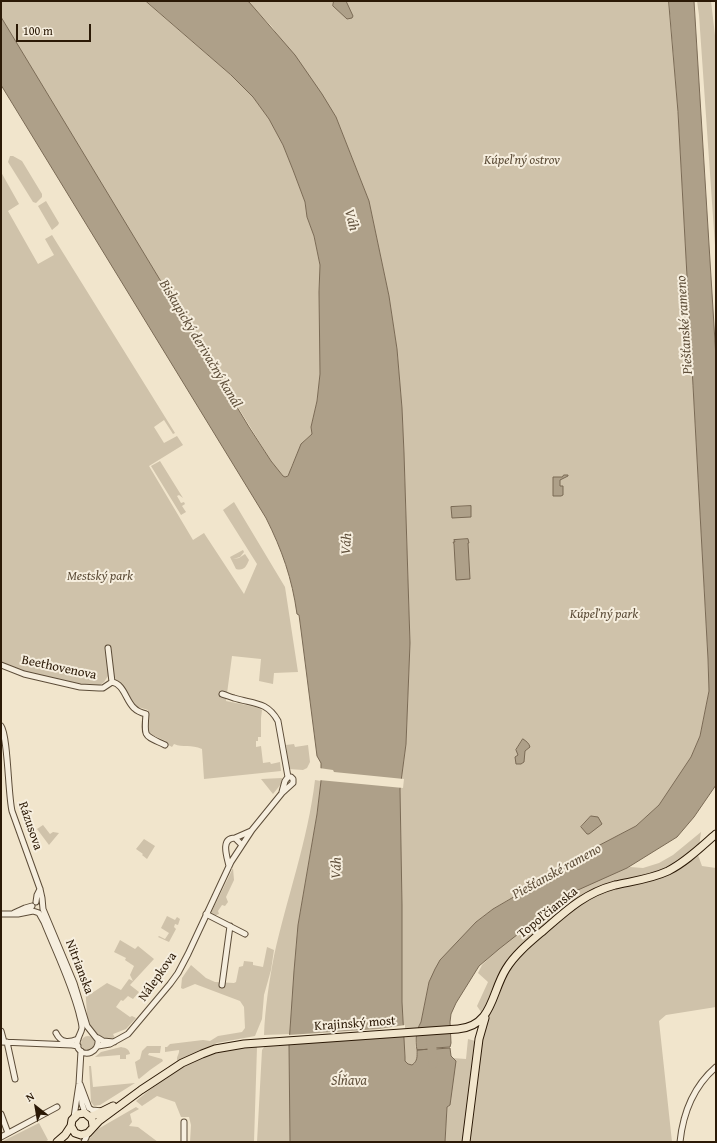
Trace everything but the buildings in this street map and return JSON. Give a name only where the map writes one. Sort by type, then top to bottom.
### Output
[{"type":"main road","name":"Topoľčianska","points":[[471,1027],[485,1016],[510,963],[525,947],[571,906],[587,896],[604,889],[656,876],[669,871],[684,861],[716,834]]},
{"type":"main road","points":[[466,1142],[479,1039],[485,1016]]},
{"type":"main road","points":[[471,1027],[479,1039]]},
{"type":"main road","name":"Krajinský most","points":[[141,1090],[182,1063],[202,1054],[227,1046],[471,1027]]},
{"type":"main road","points":[[57,1142],[65,1135],[71,1126],[74,1117],[80,1113],[95,1115],[141,1090]]},
{"type":"main road","points":[[64,1142],[78,1134],[88,1134],[93,1126],[99,1121],[141,1090]]},
{"type":"main road","points":[[87,1114],[93,1120],[93,1126]]},
{"type":"main road","points":[[71,1126],[78,1134]]},
{"type":"street","name":"Beethovenova","points":[[108,648],[112,682]]},
{"type":"street","name":"Beethovenova","points":[[1,665],[24,674],[80,687],[99,688],[112,682],[119,685],[128,701],[135,709],[146,714],[146,735],[165,745]]},
{"type":"street","name":"Nálepkova","points":[[98,1046],[115,1042],[128,1034],[172,981],[188,954],[230,864],[252,830],[282,793],[285,781],[288,777],[278,721],[274,714],[266,707],[256,703],[222,694]]},
{"type":"street","name":"Rázusova","points":[[1,726],[3,729],[3,745],[9,798],[12,811],[40,889],[42,898],[38,908]]},
{"type":"street","points":[[230,864],[225,844],[228,840],[252,830]]},
{"type":"street","points":[[235,838],[242,845]]},
{"type":"street","points":[[1,914],[14,913],[25,908],[38,908]]},
{"type":"street","name":"Nitrianska","points":[[38,908],[72,976],[84,1010],[87,1026],[98,1038]]},
{"type":"street","name":"Nitrianska","points":[[38,908],[73,992],[82,1023],[79,1037],[81,1069],[74,1117]]},
{"type":"street","points":[[206,914],[245,934]]},
{"type":"street","points":[[222,985],[230,926]]},
{"type":"street","points":[[1,1031],[15,1079]]},
{"type":"street","points":[[60,1045],[56,1039],[56,1033],[58,1038],[63,1041],[72,1041],[87,1032],[92,1033]]},
{"type":"street","points":[[98,1038],[103,1041],[115,1042]]},
{"type":"street","points":[[4,1042],[72,1045],[88,1053],[94,1051],[98,1046],[98,1038]]},
{"type":"street","name":"Nitrianska","points":[[81,1069],[88,1053]]},
{"type":"street","points":[[680,1142],[682,1124],[691,1098],[708,1074],[716,1067]]},
{"type":"street","points":[[79,1084],[89,1108],[92,1110],[104,1111]]},
{"type":"street","name":"Nitrianska","points":[[79,1084],[82,1104],[87,1114]]},
{"type":"street","points":[[1,1137],[57,1107]]},
{"type":"street","points":[[1,1114],[8,1133]]},
{"type":"street","points":[[184,1122],[184,1142]]},
{"type":"street","points":[[78,1134],[81,1142]]},
{"type":"street","points":[[84,1142],[88,1134]]},
{"type":"green space","points":[[1,1],[146,1],[231,75],[253,97],[269,119],[283,145],[305,202],[307,217],[314,236],[320,265],[320,374],[317,401],[311,427],[312,434],[305,440],[291,467],[290,474],[285,477],[283,476],[271,461],[124,221],[1,17]]},
{"type":"green space","name":"Kúpeľný ostrov","points":[[247,1],[669,1],[678,112],[708,659],[709,691],[700,736],[691,757],[659,805],[636,826],[594,848],[493,909],[476,922],[429,982],[421,1022],[415,1041],[417,1057],[415,1063],[412,1065],[405,1061],[402,1003],[400,789],[406,744],[410,643],[402,408],[397,349],[389,296],[369,201],[336,117],[272,27]]},
{"type":"green space","points":[[697,1],[711,1],[716,44],[716,260],[699,15]]},
{"type":"green space","points":[[10,156],[22,161],[42,194],[42,197],[36,203],[33,202],[8,162]]},
{"type":"green space","name":"Mestský park","points":[[1,172],[19,204],[8,211],[38,264],[54,255],[45,239],[52,235],[175,433],[173,434],[164,420],[154,427],[164,443],[177,436],[183,445],[149,466],[193,540],[204,533],[244,594],[257,564],[223,510],[234,502],[285,587],[298,672],[274,673],[273,684],[259,681],[261,659],[232,656],[226,701],[256,707],[262,710],[261,737],[258,737],[258,741],[256,741],[256,747],[261,746],[263,763],[270,762],[271,764],[280,762],[281,771],[204,779],[202,749],[174,744],[172,747],[165,743],[166,741],[150,733],[147,728],[148,710],[135,706],[130,700],[126,690],[113,676],[108,676],[99,686],[88,685],[35,675],[1,662]]},
{"type":"green space","points":[[46,201],[59,223],[52,230],[38,206]]},
{"type":"green space","points":[[160,461],[183,498],[179,495],[177,496],[181,503],[184,502],[185,504],[182,506],[186,512],[181,515],[151,466]]},
{"type":"green space","points":[[243,550],[244,552],[240,557],[233,559],[239,558],[245,554],[249,560],[244,568],[236,569],[230,557]]},
{"type":"green space","points":[[294,744],[295,747],[308,745],[310,762],[307,768],[303,770],[289,769],[286,745]]},
{"type":"green space","points":[[282,778],[281,784],[273,794],[261,779]]},
{"type":"green space","points":[[315,780],[321,781],[317,814],[298,925],[290,1034],[264,1035],[265,1015],[274,956],[307,825]]},
{"type":"green space","points":[[43,825],[50,834],[53,832],[59,833],[49,845],[37,829]]},
{"type":"green space","points":[[701,832],[698,855],[702,866],[716,868],[716,1007],[666,1015],[659,1021],[672,1142],[445,1142],[447,1107],[450,1105],[452,1058],[466,1059],[468,1039],[479,1042],[485,1018],[477,1006],[488,982],[478,973],[482,965],[507,939],[535,917],[588,883],[630,867],[643,868],[659,863],[673,855]]},
{"type":"green space","points":[[144,839],[155,846],[147,859],[136,849]]},
{"type":"green space","points":[[233,868],[234,880],[226,897],[228,902],[225,906],[222,905],[218,911],[219,914],[214,916],[211,913]]},
{"type":"green space","points":[[167,916],[175,920],[177,917],[180,919],[178,925],[175,924],[174,927],[176,929],[169,942],[158,937],[159,936],[165,939],[169,933],[161,928]]},
{"type":"green space","points":[[120,940],[135,949],[138,946],[154,959],[130,985],[139,992],[133,999],[128,996],[123,1001],[121,1000],[116,1007],[130,1017],[132,1016],[136,1018],[126,1029],[113,1034],[115,1038],[105,1040],[100,1038],[91,1029],[87,1015],[85,983],[92,993],[107,983],[121,990],[129,979],[133,981],[130,975],[134,966],[125,960],[126,958],[114,952]]},
{"type":"green space","points":[[267,947],[274,950],[271,970],[264,995],[262,1019],[255,1036],[217,1043],[178,1062],[177,1059],[179,1050],[165,1052],[165,1047],[170,1044],[203,1040],[210,1041],[218,1036],[242,1032],[245,1028],[244,1007],[240,1001],[195,984],[183,989],[181,988],[182,978],[191,965],[206,978],[215,982],[234,983],[236,982],[239,967],[243,966],[244,961],[253,962],[253,965],[263,967]]},
{"type":"green space","points":[[85,1036],[91,1036],[95,1040],[95,1046],[91,1050],[85,1050],[81,1046],[81,1040]]},
{"type":"green space","points":[[289,1044],[290,1142],[257,1142],[262,1050],[265,1046]]},
{"type":"green space","points":[[147,1046],[161,1046],[160,1053],[149,1053],[148,1055],[162,1059],[163,1061],[139,1079],[135,1062],[140,1059],[142,1051]]},
{"type":"green space","points":[[121,1047],[130,1052],[130,1054],[126,1055],[126,1059],[120,1059],[120,1055],[95,1057],[101,1052]]},
{"type":"green space","points":[[257,1047],[254,1142],[190,1142],[191,1125],[189,1117],[181,1117],[175,1102],[157,1096],[142,1106],[136,1101],[168,1077],[203,1057],[222,1051]]},
{"type":"green space","points":[[89,1066],[91,1066],[93,1087],[135,1083],[100,1105],[94,1106],[91,1102]]},
{"type":"green space","points":[[136,1107],[139,1109],[130,1114],[132,1122],[129,1126],[138,1127],[158,1142],[90,1142],[88,1140],[98,1129]]},
{"type":"green space","points":[[39,1123],[48,1140],[45,1142],[1,1142]]},
{"type":"water","points":[[146,1],[249,2],[295,55],[336,117],[369,201],[389,296],[397,349],[404,453],[410,643],[406,744],[400,789],[402,1002],[405,1061],[412,1065],[417,1058],[417,1050],[431,1049],[433,1057],[435,1056],[435,1049],[450,1048],[451,1056],[456,1061],[450,1105],[447,1107],[445,1142],[290,1142],[289,1044],[294,971],[298,925],[317,814],[321,781],[321,763],[317,756],[299,615],[297,614],[289,576],[282,553],[266,518],[1,85],[1,17],[249,427],[271,461],[283,476],[288,476],[301,444],[312,434],[311,427],[317,401],[320,374],[320,265],[314,236],[307,217],[305,202],[283,145],[269,119],[253,97],[231,75]]},
{"type":"water","points":[[334,1],[346,1],[353,16],[352,18],[347,19],[333,6]]},
{"type":"water","points":[[669,1],[694,1],[716,358],[716,785],[694,817],[677,837],[627,868],[569,894],[479,966],[456,1003],[451,1014],[450,1047],[435,1048],[434,1046],[431,1049],[417,1050],[416,1036],[421,1022],[429,982],[440,960],[476,922],[493,909],[594,848],[636,826],[659,805],[691,757],[700,736],[709,691],[708,659],[678,112]]},
{"type":"water","points":[[564,475],[568,476],[560,480],[560,486],[563,486],[563,495],[553,496],[553,477],[562,477]]},
{"type":"water","points":[[471,506],[471,517],[452,518],[451,507]]},
{"type":"water","points":[[468,539],[470,579],[456,580],[453,542],[455,542],[454,540]]},
{"type":"water","points":[[523,739],[530,747],[525,751],[524,762],[521,764],[516,764],[515,757],[518,755],[516,750]]},
{"type":"water","points":[[591,816],[598,817],[602,824],[587,834],[581,827]]},
{"type":"pier","points":[[319,768],[333,770],[334,772],[404,779],[403,788],[319,780]]},
{"type":"pier","points":[[405,1025],[405,1035],[287,1043],[288,1035],[379,1029]]},
{"type":"waterway","name":"Piešťanské rameno","points":[[431,1035],[433,1064]]},
{"type":"water label","name":"Váh","points":[[351,220]]},
{"type":"water label","name":"Biskupický derivačný kanál","points":[[200,344]]},
{"type":"water label","name":"Váh","points":[[347,544]]},
{"type":"water label","name":"Váh","points":[[337,868]]},
{"type":"water label","name":"Sĺňava","points":[[349,1081]]},
{"type":"park label","name":"Kúpeľný park","points":[[604,615]]}]
